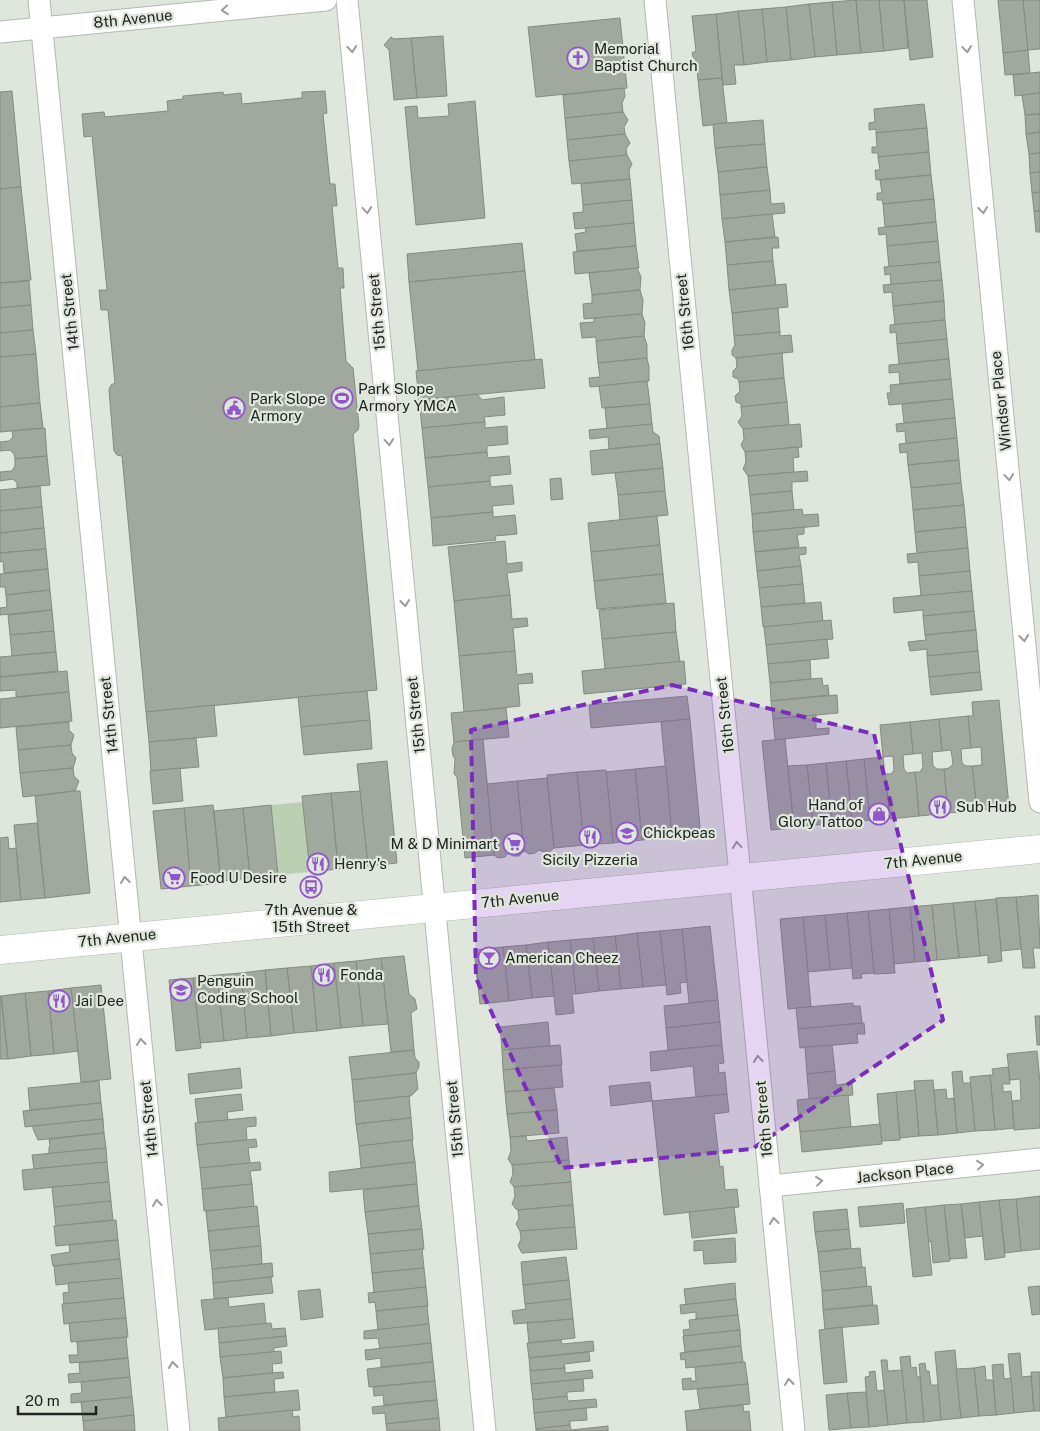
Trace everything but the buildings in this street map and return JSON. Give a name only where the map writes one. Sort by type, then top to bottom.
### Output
[{"type":"street","name":"14th Street","points":[[39,0],[179,1431]]},
{"type":"street","name":"8th Avenue","points":[[0,32],[326,0]]},
{"type":"street","name":"15th Street","points":[[347,0],[436,907],[485,1431]]},
{"type":"street","name":"16th Street","points":[[655,0],[794,1431]]},
{"type":"street","name":"Windsor Place","points":[[963,0],[1040,802]]},
{"type":"street","name":"7th Avenue","points":[[0,950],[1040,849]]},
{"type":"street","name":"Jackson Place","points":[[770,1186],[1040,1160]]},
{"type":"highlighted area","points":[[672,685],[874,734],[943,1020],[752,1149],[562,1168],[476,978],[471,730]]},
{"type":"green space","points":[[303,802],[310,872],[278,875],[271,805]]},
{"type":"place","name":"Memorial Baptist Church","points":[[578,58]]},
{"type":"place","name":"Park Slope Armory YMCA","points":[[342,398]]},
{"type":"place","name":"Park Slope Armory","points":[[234,408]]},
{"type":"place","name":"Sub Hub","points":[[940,807]]},
{"type":"place","name":"Hand of Glory Tattoo","points":[[879,814]]},
{"type":"place","name":"Chickpeas","points":[[627,833]]},
{"type":"place","name":"Sicily Pizzeria","points":[[590,837]]},
{"type":"place","name":"M & D Minimart","points":[[514,844]]},
{"type":"place","name":"Henry's","points":[[318,864]]},
{"type":"place","name":"Food U Desire","points":[[174,878]]},
{"type":"place","name":"7th Avenue & 15th Street","points":[[311,887]]},
{"type":"place","name":"American Cheez","points":[[489,958]]},
{"type":"place","name":"Fonda","points":[[324,975]]},
{"type":"place","name":"Penguin Coding School","points":[[181,990]]},
{"type":"place","name":"Jai Dee","points":[[59,1001]]}]
